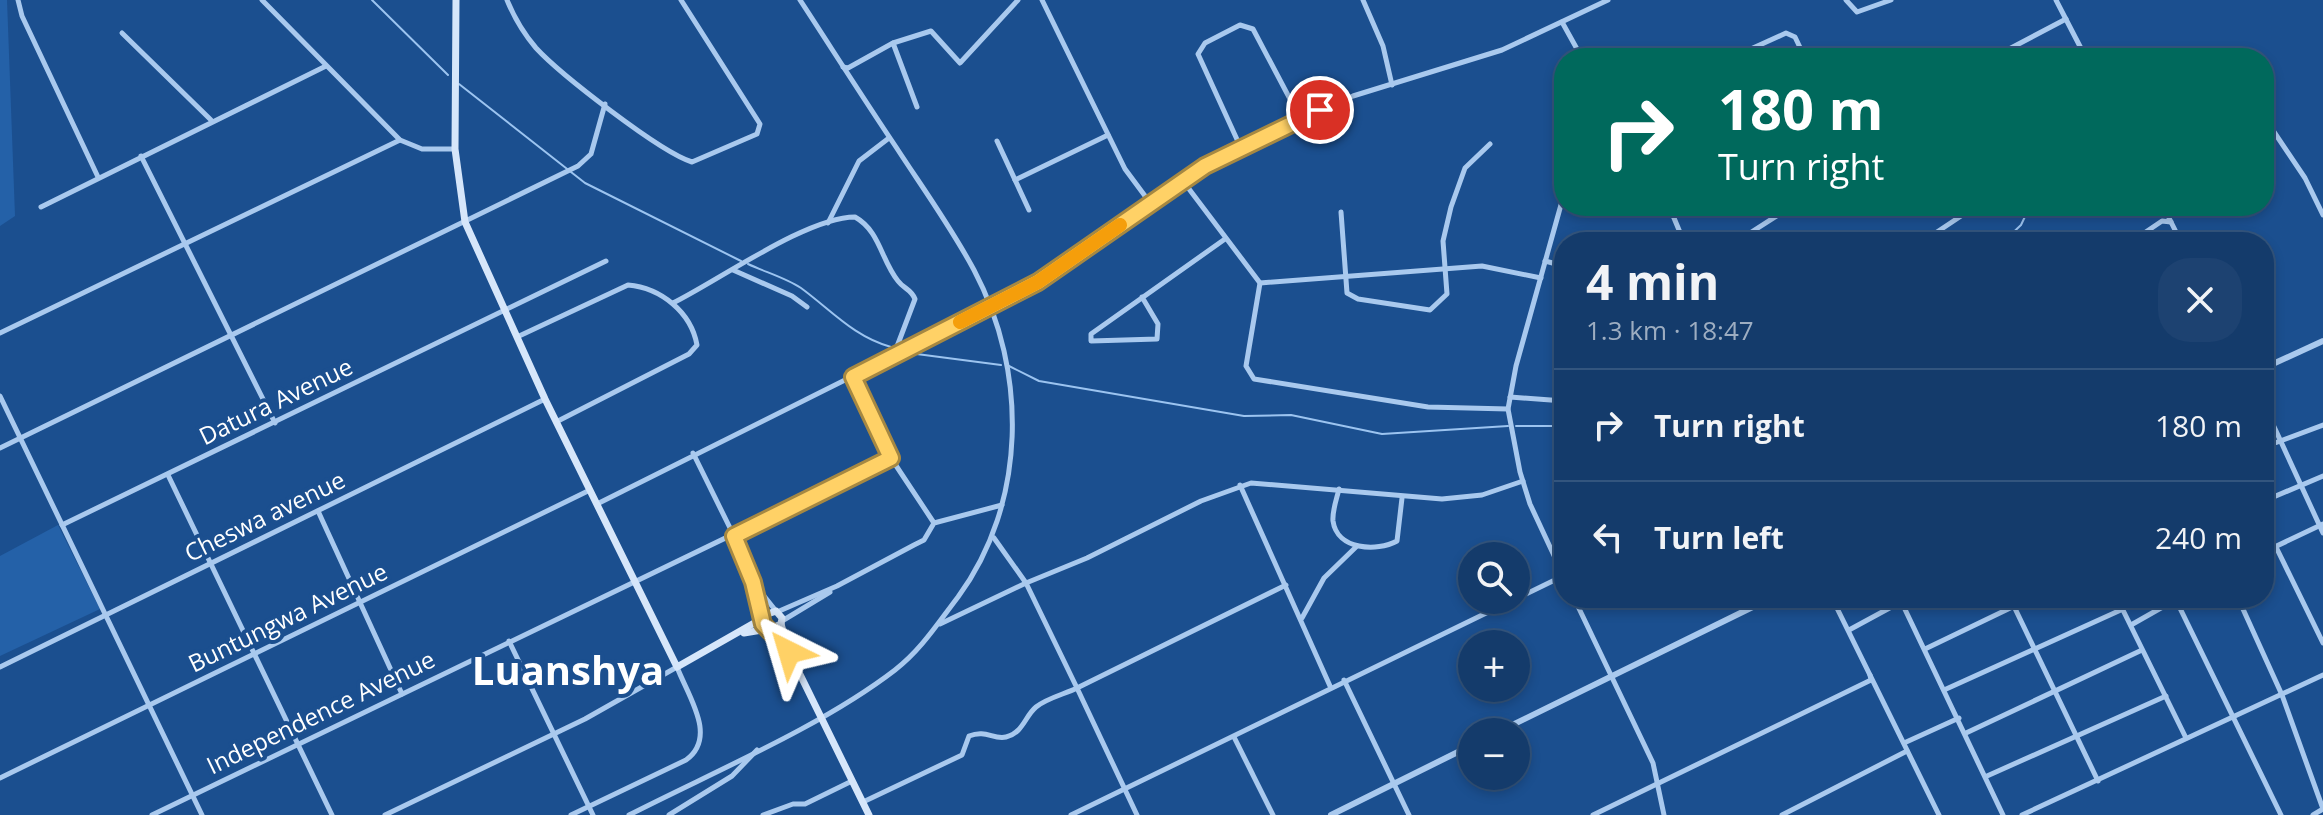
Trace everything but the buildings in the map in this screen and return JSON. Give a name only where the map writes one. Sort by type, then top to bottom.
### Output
[{"type":"main road","points":[[456,0],[455,149],[465,222],[545,399],[677,667],[742,633],[767,612],[776,612],[789,652],[869,815]]},
{"type":"main road","points":[[763,618],[789,652]]},
{"type":"main road","points":[[742,633],[770,629],[781,623]]},
{"type":"street","points":[[18,0],[22,16],[99,178]]},
{"type":"street","points":[[262,0],[400,140],[422,149],[455,149]]},
{"type":"street","points":[[507,0],[537,49],[605,104],[670,151],[692,162],[757,134],[759,120],[681,0]]},
{"type":"street","points":[[629,815],[820,716],[893,672],[919,650],[972,578],[994,537],[1002,505],[1011,460],[1013,427],[1010,387],[999,332],[974,271],[800,0]]},
{"type":"street","points":[[843,66],[848,68],[893,43],[931,31],[960,63],[1018,0]]},
{"type":"street","points":[[1042,0],[1125,169],[1151,204]]},
{"type":"street","points":[[1363,0],[1383,46],[1392,85]]},
{"type":"street","points":[[597,504],[1038,282],[1183,181],[1240,146],[1353,96],[1502,50],[1608,0]]},
{"type":"street","points":[[1846,0],[1857,12],[1891,0]]},
{"type":"street","points":[[2056,0],[2081,48]]},
{"type":"street","points":[[2011,48],[2066,19]]},
{"type":"street","points":[[1562,22],[1576,48]]},
{"type":"street","points":[[1240,146],[1198,54],[1205,43],[1240,25],[1253,29],[1300,118]]},
{"type":"street","points":[[122,33],[211,120]]},
{"type":"street","points":[[1753,48],[1786,33],[1795,37],[1800,48]]},
{"type":"street","points":[[893,43],[917,107]]},
{"type":"street","points":[[41,207],[211,120],[326,66]]},
{"type":"street","points":[[0,448],[569,170],[591,154],[605,104]]},
{"type":"street","points":[[2274,132],[2305,178],[2323,215]]},
{"type":"street","points":[[1015,180],[1108,135]]},
{"type":"street","points":[[827,224],[859,161],[889,138]]},
{"type":"street","points":[[0,333],[400,140]]},
{"type":"street","points":[[997,141],[1029,210]]},
{"type":"street","points":[[1341,212],[1347,293],[1358,299],[1430,310],[1447,294],[1444,233],[1460,180],[1465,168],[1490,144]]},
{"type":"street","points":[[141,156],[275,423]]},
{"type":"street","points":[[1183,181],[1260,283],[1246,366],[1254,379],[1428,407],[1508,409]]},
{"type":"street","points":[[1554,553],[1523,481],[1508,409],[1558,216]]},
{"type":"street","points":[[1751,232],[1776,216]]},
{"type":"street","points":[[1937,232],[1961,216]]},
{"type":"street","points":[[2168,216],[2176,232]]},
{"type":"street","points":[[673,303],[732,270],[827,224],[852,217],[862,221],[874,235],[899,283],[915,299],[893,357]]},
{"type":"street","points":[[2146,232],[2162,221],[2171,222]]},
{"type":"street","points":[[1142,297],[1158,324],[1157,339],[1091,341],[1091,334],[1142,297],[1225,239]]},
{"type":"street","name":"Datura Avenue","points":[[62,525],[606,261]]},
{"type":"street","points":[[1545,261],[1554,263]]},
{"type":"street","points":[[1260,283],[1482,266],[1541,278]]},
{"type":"street","points":[[732,270],[792,296],[807,307]]},
{"type":"street","points":[[516,337],[628,285],[642,288],[673,303],[692,326],[697,345],[694,350],[556,422]]},
{"type":"street","points":[[2274,363],[2323,341]]},
{"type":"street","points":[[853,377],[891,458],[934,523]]},
{"type":"street","points":[[0,396],[202,815]]},
{"type":"street","points":[[1510,397],[1554,400]]},
{"type":"street","name":"Cheswa avenue","points":[[0,667],[545,399]]},
{"type":"street","points":[[2274,442],[2323,425]]},
{"type":"street","points":[[2274,428],[2323,533]]},
{"type":"street","points":[[693,453],[734,536],[753,582],[763,618]]},
{"type":"street","name":"Independence Avenue","points":[[152,815],[891,458]]},
{"type":"street","points":[[168,475],[332,815]]},
{"type":"street","points":[[2274,497],[2323,476]]},
{"type":"street","points":[[937,626],[1240,485],[1255,482],[1402,498],[1482,495],[1523,481]]},
{"type":"street","points":[[1240,485],[1330,686]]},
{"type":"street","points":[[1339,489],[1333,519],[1342,538],[1357,546],[1388,546],[1397,541],[1402,498]]},
{"type":"street","name":"Buntungwa Avenue","points":[[0,778],[591,490]]},
{"type":"street","points":[[753,582],[776,612],[837,586],[924,540],[934,523],[1002,505]]},
{"type":"street","points":[[318,511],[402,694]]},
{"type":"street","points":[[2321,525],[2276,547],[2323,643]]},
{"type":"street","points":[[994,537],[1026,583],[1137,815]]},
{"type":"street","points":[[1301,619],[1324,578],[1357,546]]},
{"type":"street","points":[[1530,592],[1554,581]]},
{"type":"street","points":[[863,802],[962,755],[969,736],[986,732],[1000,737],[1009,736],[1022,727],[1036,707],[1286,585]]},
{"type":"street","points":[[781,623],[837,586]]},
{"type":"street","points":[[1579,608],[1653,763],[1664,815]]},
{"type":"street","points":[[1526,718],[1751,608]]},
{"type":"street","points":[[1837,608],[1939,815]]},
{"type":"street","points":[[1849,630],[1888,608]]},
{"type":"street","points":[[1904,608],[2003,815]]},
{"type":"street","points":[[1925,649],[2010,608]]},
{"type":"street","points":[[2015,608],[2098,781]]},
{"type":"street","points":[[2131,625],[2160,608]]},
{"type":"street","points":[[2180,608],[2281,815]]},
{"type":"street","points":[[2243,608],[2282,695],[2323,809],[2313,815]]},
{"type":"street","points":[[1944,690],[2033,647],[2123,609],[2186,738]]},
{"type":"street","points":[[1071,815],[1483,614]]},
{"type":"street","points":[[509,641],[593,815]]},
{"type":"street","points":[[1966,733],[2142,650]]},
{"type":"street","points":[[385,815],[553,733],[677,667],[702,731],[699,747],[686,760],[571,815]]},
{"type":"street","points":[[1593,815],[1871,680],[1870,675]]},
{"type":"street","points":[[2022,815],[2323,675]]},
{"type":"street","points":[[1344,680],[1409,815]]},
{"type":"street","points":[[1987,776],[2166,696]]},
{"type":"street","points":[[1904,743],[1959,718]]},
{"type":"street","points":[[1234,737],[1273,815]]},
{"type":"street","points":[[669,815],[732,776],[758,749]]},
{"type":"street","points":[[1782,815],[1907,751]]},
{"type":"street","points":[[1331,815],[1458,752]]},
{"type":"street","points":[[766,815],[793,804],[805,804],[852,781]]},
{"type":"street","points":[[393,815],[401,807]]},
{"type":"shaded area","points":[[0,0],[7,0],[15,216],[0,226]]},
{"type":"shaded area","points":[[58,525],[100,609],[0,656],[0,556]]},
{"type":"waterway","points":[[372,0],[448,75]]},
{"type":"waterway","points":[[459,84],[585,183],[741,261]]},
{"type":"waterway","points":[[2014,232],[2025,216]]},
{"type":"waterway","points":[[748,264],[795,284],[854,330],[891,347]]},
{"type":"waterway","points":[[909,353],[1001,365]]},
{"type":"waterway","points":[[1009,366],[1039,381],[1244,416],[1291,415],[1382,434],[1508,426]]},
{"type":"waterway","points":[[1516,426],[1554,426]]},
{"type":"slow traffic","points":[[960,322],[1038,282],[1120,225]]},
{"type":"district","name":"Luanshya","points":[[568,671]]},
{"type":"route","points":[[789,652],[763,624],[753,582],[734,536],[891,458],[853,377],[1038,282],[1205,166],[1240,146],[1320,110]]}]
